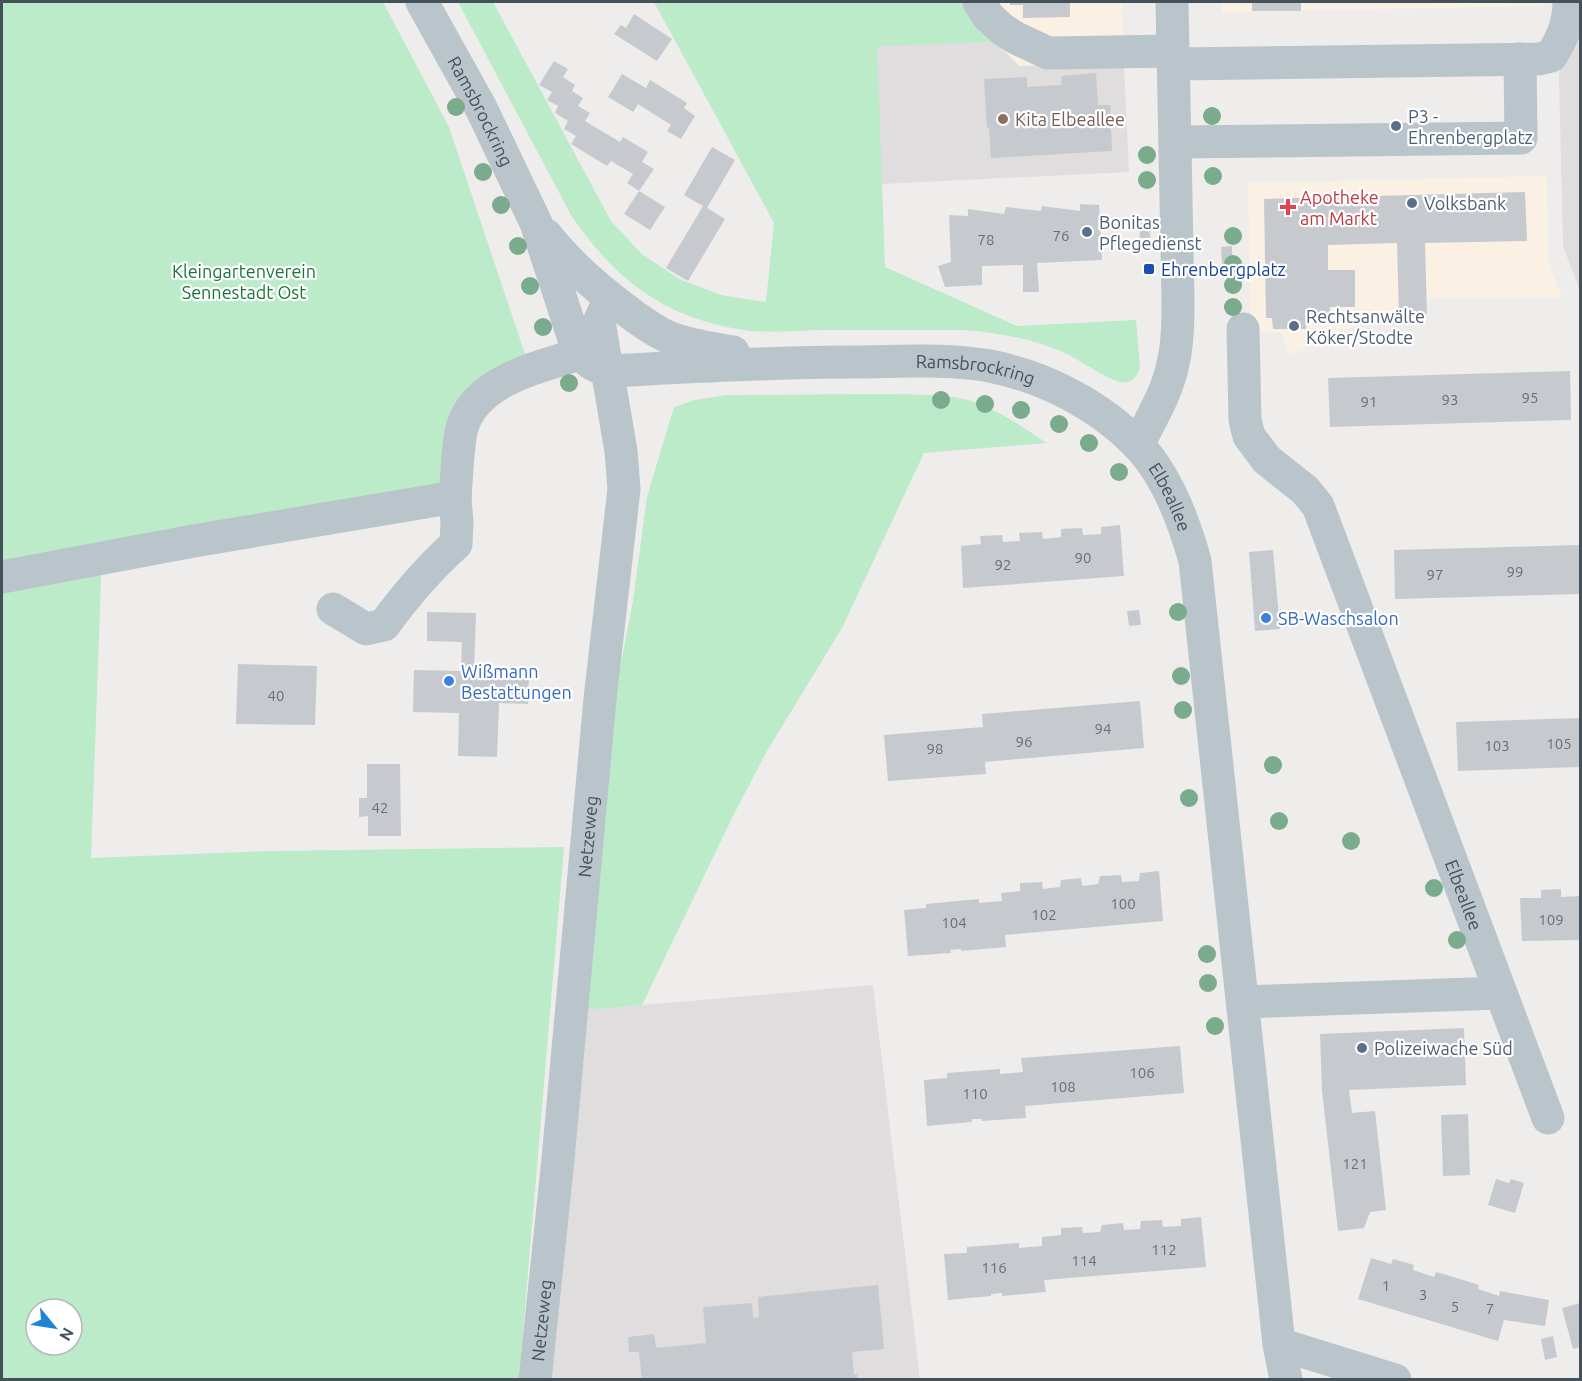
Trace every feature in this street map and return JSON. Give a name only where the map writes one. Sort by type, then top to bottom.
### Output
[{"type":"street","name":"Ramsbrockring","points":[[422,2],[481,108],[537,223],[579,354]]},
{"type":"street","points":[[979,2],[988,16],[1002,29],[1048,53],[1173,58],[1520,59],[1539,59],[1551,56],[1563,37],[1569,13],[1569,2]]},
{"type":"street","name":"Elbeallee","points":[[1172,2],[1177,333],[1172,368],[1161,399],[1138,445],[1160,476],[1176,505],[1195,561],[1279,1344],[1286,1380]]},
{"type":"street","points":[[1175,142],[1521,138],[1520,59]]},
{"type":"street","name":"Ramsbrockring","points":[[537,223],[561,254],[610,298],[663,335],[686,343],[791,362]]},
{"type":"street","name":"Netzeweg","points":[[535,1380],[558,1159],[600,699],[624,489],[620,441],[599,322],[610,298]]},
{"type":"street","name":"Elbeallee","points":[[1243,329],[1245,420],[1249,436],[1267,460],[1305,490],[1318,506],[1548,1118]]},
{"type":"street","points":[[333,609],[366,629],[384,625],[407,593],[456,544],[455,497],[462,430],[471,410],[486,393],[513,377],[579,354],[592,364],[607,370]]},
{"type":"street","name":"Ramsbrockring","points":[[607,370],[791,362],[940,362],[991,366],[1030,377],[1072,395],[1107,418],[1138,445]]},
{"type":"street","points":[[2,577],[188,542],[455,497]]},
{"type":"street","points":[[1243,1002],[1500,993]]},
{"type":"street","points":[[1279,1344],[1395,1380]]},
{"type":"shaded area","points":[[964,2],[1122,2],[1124,65],[1019,66],[995,42]]},
{"type":"shaded area","points":[[1222,2],[1542,2],[1543,6],[1222,12]]},
{"type":"shaded area","points":[[1580,27],[1580,291],[1563,246],[1559,77],[1560,67]]},
{"type":"shaded area","name":"Kita Elbeallee","points":[[995,42],[1019,66],[1124,65],[1129,172],[881,184],[877,45]]},
{"type":"shaded area","points":[[1547,176],[1548,263],[1562,297],[1427,299],[1427,314],[1378,316],[1289,355],[1281,332],[1251,332],[1248,183]]},
{"type":"shaded area","points":[[873,985],[920,1379],[550,1380],[587,1010]]},
{"type":"green space","name":"Kleingartenverein Sennestadt Ost","points":[[2,2],[383,2],[449,127],[527,360],[498,371],[441,493],[102,552],[91,858],[272,851],[564,847],[519,1379],[2,1380]]},
{"type":"green space","points":[[458,2],[493,2],[611,221],[642,254],[679,279],[721,295],[766,302],[774,223],[654,2],[964,2],[995,42],[877,46],[885,267],[1017,326],[1136,320],[1140,368],[1137,375],[1133,380],[1127,382],[1116,381],[1055,349],[991,333],[964,330],[754,331],[715,324],[689,316],[666,305],[624,277],[605,259],[571,215]]},
{"type":"green space","points":[[727,395],[945,396],[977,403],[1004,416],[1047,443],[924,453],[842,628],[767,751],[733,816],[642,1005],[587,1010],[612,710],[633,601],[647,497],[674,407],[695,400]]},
{"type":"building","points":[[1010,2],[1070,2],[1070,17],[1023,18],[1023,5],[1010,5]]},
{"type":"building","points":[[1252,2],[1301,2],[1301,11],[1252,11]]},
{"type":"building","points":[[634,14],[672,39],[657,61],[614,34],[621,25],[626,28]]},
{"type":"building","points":[[554,61],[568,69],[563,77],[575,85],[572,91],[583,98],[578,106],[590,113],[585,121],[620,142],[623,137],[648,152],[642,162],[654,169],[639,191],[627,183],[633,174],[611,161],[607,166],[571,144],[576,136],[564,129],[568,121],[555,113],[558,106],[547,100],[552,92],[539,85]]},
{"type":"building","points":[[1096,73],[1098,105],[1110,105],[1112,151],[991,158],[984,79],[1027,77],[1027,87],[1062,85],[1061,76]]},
{"type":"building","points":[[622,74],[646,88],[650,80],[687,103],[684,108],[695,116],[681,139],[667,131],[671,125],[638,104],[633,112],[608,97]]},
{"type":"building","points":[[712,147],[735,160],[707,208],[725,219],[688,281],[666,268],[703,206],[684,195]]},
{"type":"building","points":[[639,191],[665,207],[650,230],[624,214]]},
{"type":"building","points":[[1525,192],[1527,241],[1425,243],[1427,314],[1399,315],[1397,243],[1328,245],[1328,270],[1355,270],[1355,307],[1330,307],[1330,316],[1306,317],[1306,329],[1273,329],[1272,318],[1266,318],[1264,199]]},
{"type":"building","points":[[1080,204],[1099,205],[1102,260],[1037,263],[1039,292],[1023,292],[1023,265],[982,266],[982,285],[945,287],[938,266],[951,262],[949,215],[968,216],[968,209],[1004,214],[1006,207],[1041,211],[1042,206],[1080,211]]},
{"type":"building","points":[[1139,220],[1149,220],[1150,238],[1140,238]]},
{"type":"building","points":[[1232,246],[1232,264],[1222,264],[1221,247]]},
{"type":"building","points":[[1570,371],[1571,420],[1330,427],[1328,378]]},
{"type":"building","points":[[1120,525],[1124,576],[963,588],[961,546],[981,544],[980,536],[1002,535],[1003,542],[1020,541],[1019,533],[1042,532],[1043,539],[1061,537],[1061,529],[1082,528],[1083,535],[1101,534],[1101,527]]},
{"type":"building","points":[[1580,545],[1580,594],[1395,599],[1394,550]]},
{"type":"building","points":[[1273,550],[1280,629],[1255,631],[1249,552]]},
{"type":"building","points":[[1139,610],[1141,625],[1129,626],[1127,611]]},
{"type":"building","points":[[427,612],[476,613],[474,671],[529,673],[528,704],[499,703],[497,757],[458,756],[459,713],[413,712],[414,670],[461,671],[462,642],[427,641]]},
{"type":"building","points":[[238,664],[317,666],[315,725],[236,724]]},
{"type":"building","points":[[1140,701],[1144,748],[985,762],[986,774],[888,781],[884,735],[983,727],[982,714]]},
{"type":"building","points":[[1580,718],[1580,767],[1458,771],[1456,722]]},
{"type":"building","points":[[367,764],[400,764],[401,836],[368,836],[368,816],[359,817],[359,798],[367,798]]},
{"type":"building","points":[[1159,871],[1163,921],[1005,935],[1006,947],[950,950],[951,953],[908,956],[904,910],[926,908],[926,904],[979,899],[979,903],[1002,901],[1001,893],[1020,891],[1020,883],[1042,882],[1043,889],[1060,887],[1061,880],[1081,878],[1082,886],[1098,884],[1100,876],[1121,875],[1122,882],[1139,881],[1140,873]]},
{"type":"building","points":[[1561,889],[1561,897],[1580,896],[1580,940],[1522,941],[1520,898],[1541,898],[1541,890]]},
{"type":"building","points":[[1464,1028],[1466,1085],[1349,1090],[1352,1113],[1375,1111],[1386,1210],[1370,1212],[1364,1228],[1338,1231],[1322,1091],[1320,1034]]},
{"type":"building","points":[[1180,1046],[1184,1093],[1025,1106],[1026,1118],[982,1121],[982,1119],[972,1119],[972,1122],[927,1126],[924,1080],[947,1078],[947,1073],[1000,1069],[1000,1074],[1023,1072],[1021,1058]]},
{"type":"building","points":[[1468,1114],[1470,1175],[1443,1176],[1441,1115]]},
{"type":"building","points":[[1496,1179],[1509,1183],[1511,1179],[1524,1183],[1515,1213],[1488,1205]]},
{"type":"building","points":[[1201,1217],[1206,1267],[1044,1280],[1046,1292],[1002,1296],[1002,1293],[948,1300],[944,1254],[967,1253],[967,1247],[1019,1243],[1019,1248],[1042,1246],[1042,1237],[1061,1235],[1061,1228],[1082,1227],[1083,1233],[1100,1232],[1102,1225],[1123,1223],[1124,1230],[1140,1229],[1141,1221],[1162,1220],[1163,1227],[1181,1226],[1181,1219]]},
{"type":"building","points":[[1371,1258],[1391,1264],[1393,1259],[1414,1265],[1413,1270],[1434,1277],[1436,1272],[1447,1275],[1479,1285],[1478,1289],[1499,1296],[1500,1291],[1549,1300],[1545,1326],[1504,1320],[1498,1341],[1358,1299]]},
{"type":"building","points":[[878,1285],[884,1349],[852,1352],[854,1375],[857,1374],[857,1380],[642,1380],[639,1352],[629,1352],[628,1337],[654,1334],[656,1348],[706,1343],[703,1307],[752,1303],[753,1318],[759,1317],[758,1297]]},
{"type":"building","points":[[1580,1303],[1580,1347],[1573,1349],[1562,1308]]},
{"type":"building","points":[[1553,1336],[1557,1357],[1545,1360],[1541,1339]]},
{"type":"place","name":"Kita Elbeallee","points":[[1003,119]]},
{"type":"place","name":"P3 - Ehrenbergplatz","points":[[1396,126]]},
{"type":"place","name":"Volksbank","points":[[1412,203]]},
{"type":"place","name":"Apotheke am Markt","points":[[1288,207]]},
{"type":"place","name":"Bonitas Pflegedienst","points":[[1087,232]]},
{"type":"place","name":"Ehrenbergplatz","points":[[1149,269]]},
{"type":"place","name":"Rechtsanwälte Köker/Stodte","points":[[1294,326]]},
{"type":"place","name":"SB-Waschsalon","points":[[1266,618]]},
{"type":"place","name":"Wißmann Bestattungen","points":[[449,681]]},
{"type":"place","name":"Polizeiwache Süd","points":[[1362,1048]]}]
